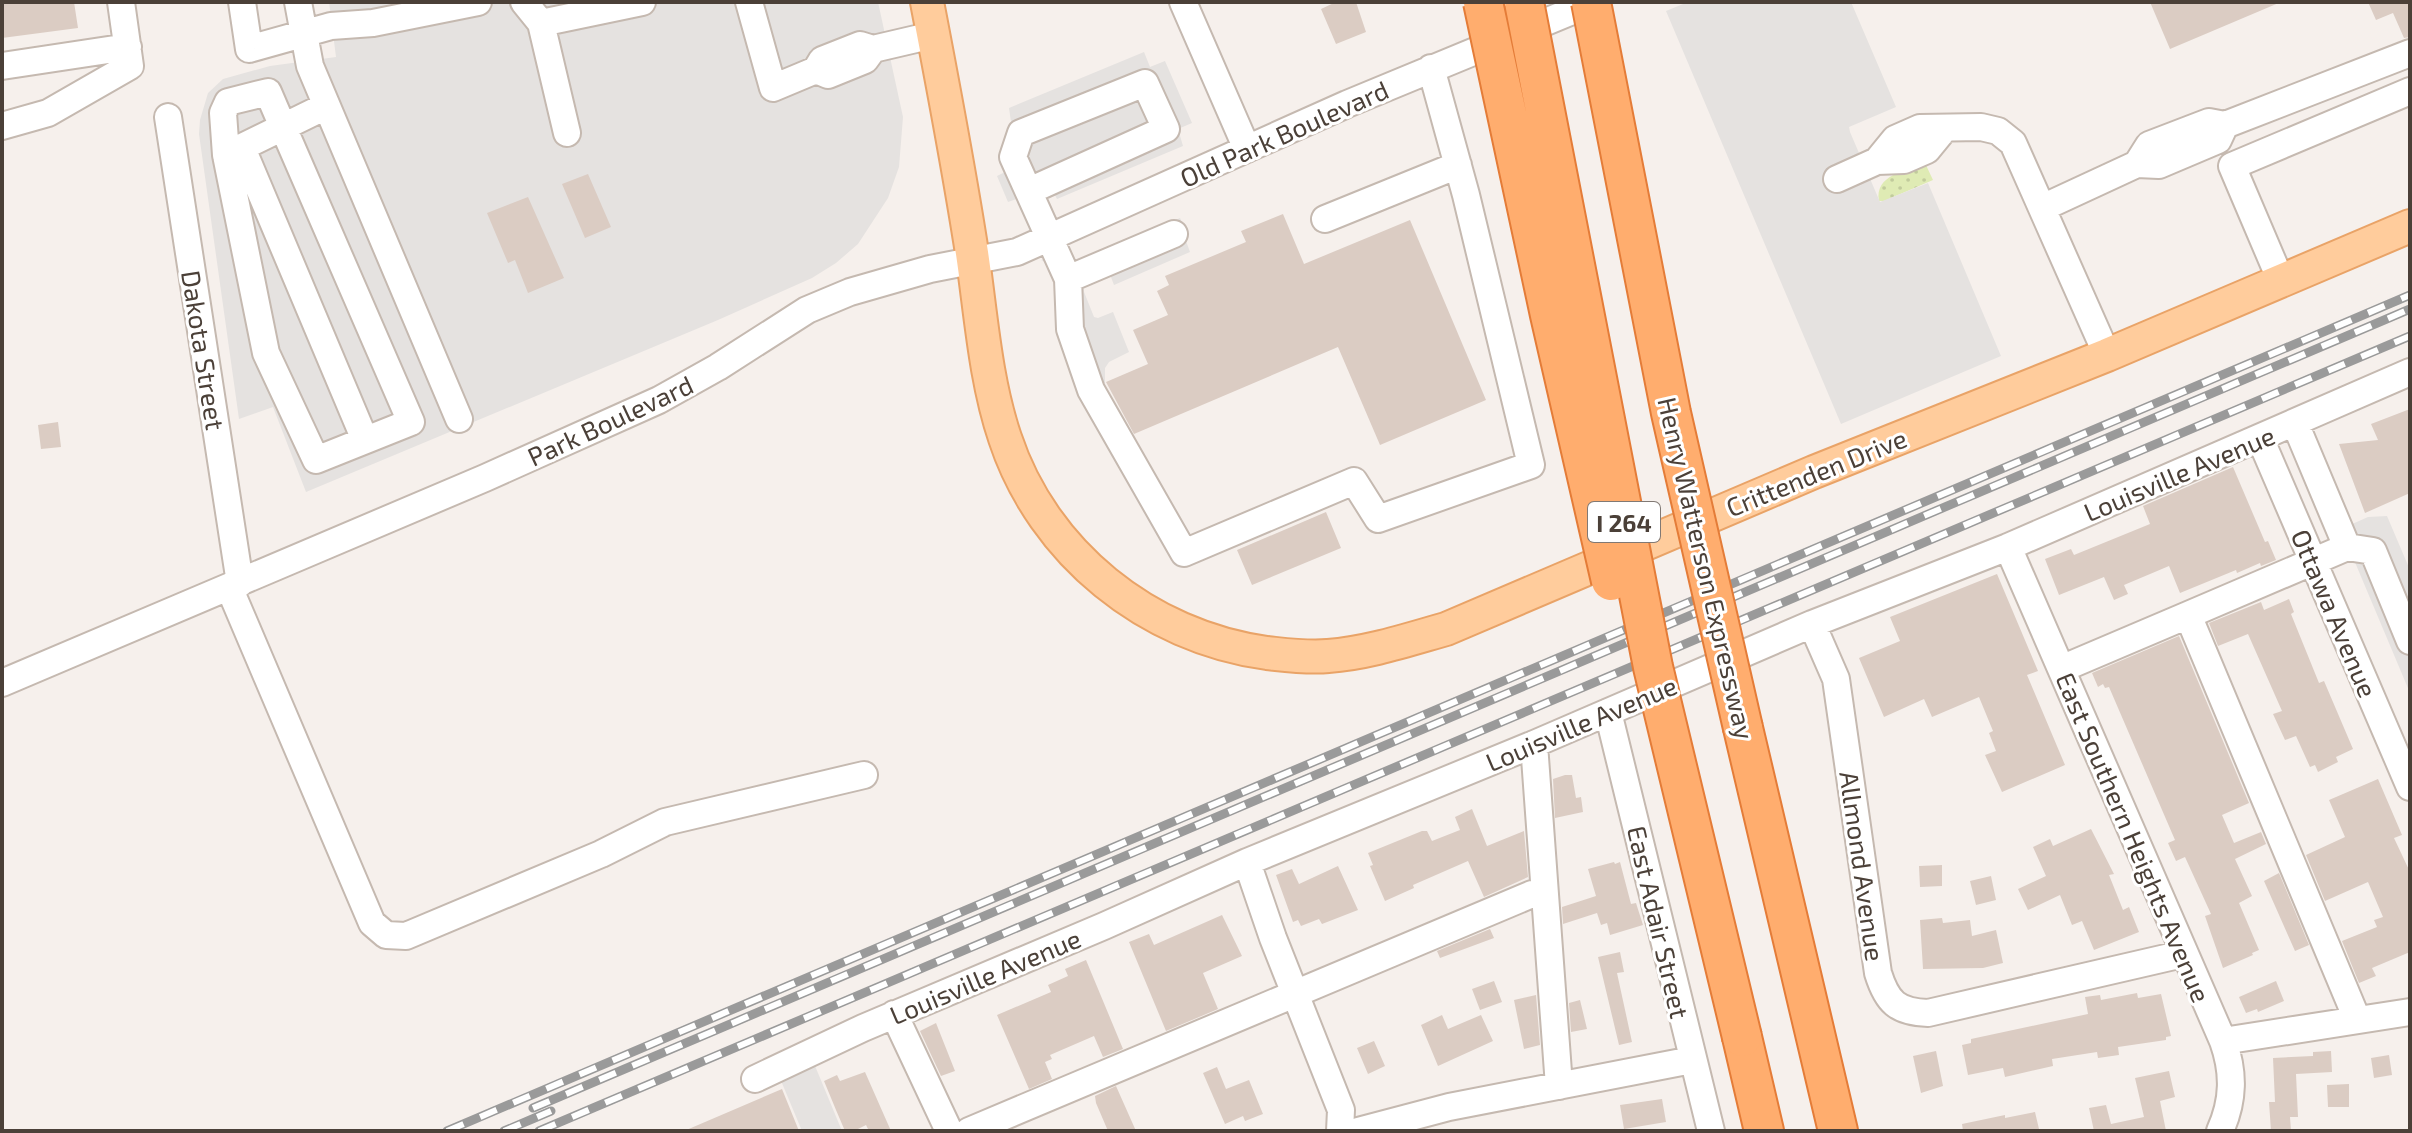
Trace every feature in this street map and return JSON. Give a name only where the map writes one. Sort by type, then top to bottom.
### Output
[{"type":"highway","points":[[1483,2],[1550,315],[1624,634],[1653,667]]},
{"type":"highway","name":"I 264","points":[[1524,2],[1653,667],[1764,1131]]},
{"type":"highway","name":"Henry Watterson Expressway","points":[[1593,2],[1671,413],[1838,1131]]},
{"type":"main road","points":[[927,2],[973,261]]},
{"type":"main road","name":"Crittenden Drive","points":[[973,261],[1002,426],[1033,502],[1088,568],[1141,610],[1189,633],[1237,649],[1326,657],[1385,646],[1446,629],[1814,472],[2107,355],[2410,226]]},
{"type":"street","points":[[2,126],[48,113],[130,66],[121,2]]},
{"type":"street","points":[[242,2],[249,49],[331,26],[373,23],[478,2]]},
{"type":"street","points":[[298,2],[310,66],[459,419]]},
{"type":"street","points":[[524,2],[541,23],[567,133]]},
{"type":"street","points":[[541,23],[642,2]]},
{"type":"street","points":[[749,2],[773,88],[816,70],[822,60],[860,45],[873,49],[933,35]]},
{"type":"street","points":[[1183,2],[1247,149]]},
{"type":"street","name":"Old Park Boulevard","points":[[973,261],[1017,252],[1431,68],[1593,2]]},
{"type":"street","points":[[2,66],[128,47]]},
{"type":"street","points":[[2042,208],[2137,164],[2159,165],[2218,140],[2225,125],[2410,53]]},
{"type":"street","points":[[1029,191],[1166,129],[1145,83],[1021,133],[1013,157],[1068,279],[1070,329],[1091,390],[1184,553],[1354,481],[1378,519],[1531,465],[1458,165],[1431,68]]},
{"type":"street","points":[[268,92],[283,127],[411,422],[316,460],[266,353],[234,152],[223,113],[228,102],[268,92]]},
{"type":"street","points":[[2281,281],[2232,166],[2407,100]]},
{"type":"street","points":[[234,152],[326,106]]},
{"type":"street","name":"Dakota Street","points":[[168,117],[234,585],[372,923],[386,935],[406,936],[601,854],[665,822],[864,775]]},
{"type":"street","points":[[1837,179],[1877,161],[1904,160],[1927,150],[1945,128],[1981,127],[1998,131],[2013,143],[2107,355]]},
{"type":"street","points":[[234,152],[365,440]]},
{"type":"street","points":[[1325,219],[1458,165]]},
{"type":"street","points":[[1068,279],[1174,234]]},
{"type":"street","name":"Park Boulevard","points":[[2,683],[659,400],[718,367],[807,310],[883,282],[973,261]]},
{"type":"street","name":"Louisville Avenue","points":[[755,1079],[894,1014],[1075,939],[1247,862],[1534,744],[1812,624],[2008,547],[2410,372]]},
{"type":"street","points":[[2295,423],[2347,547]]},
{"type":"street","name":"Ottawa Avenue","points":[[2260,438],[2409,780]]},
{"type":"street","name":"East Southern Heights Avenue","points":[[2008,547],[2223,1041],[2229,1058],[2232,1087],[2226,1119],[2220,1131]]},
{"type":"street","points":[[2061,669],[2347,547],[2373,551],[2410,641]]},
{"type":"street","points":[[2188,615],[2357,1019]]},
{"type":"street","name":"Allmond Avenue","points":[[1812,624],[1836,679],[1878,973],[1883,990],[1894,1005],[1911,1012],[1928,1013],[2183,954]]},
{"type":"street","name":"East Adair Street","points":[[1608,712],[1711,1131]]},
{"type":"street","points":[[1534,744],[1559,1086]]},
{"type":"street","points":[[1247,862],[1341,1110],[1340,1131]]},
{"type":"street","points":[[969,1131],[1532,894]]},
{"type":"street","points":[[2223,1041],[2410,1012]]},
{"type":"street","points":[[894,1014],[949,1131]]},
{"type":"street","points":[[1358,1131],[1449,1107],[1692,1060]]},
{"type":"green space","points":[[1925,163],[1933,180],[1879,201],[1879,192],[1887,179]]},
{"type":"shaded area","points":[[329,2],[878,2],[903,117],[899,167],[888,198],[858,244],[812,278],[306,492],[273,407],[239,419],[199,134],[208,93],[223,79],[270,66],[336,57]]},
{"type":"shaded area","points":[[1688,2],[1851,2],[1896,107],[1849,127],[1850,132],[1880,202],[1928,183],[2001,356],[1841,424],[1666,11]]},
{"type":"shaded area","points":[[1144,52],[1150,67],[1165,61],[1192,123],[1178,129],[1183,146],[1057,199],[1051,187],[1008,202],[997,176],[1007,171],[1004,145],[1011,122],[1009,108]]},
{"type":"shaded area","points":[[1180,218],[1188,236],[1186,241],[1190,252],[1114,285],[1109,272],[1083,283],[1094,317],[1113,312],[1129,352],[1109,362],[1105,368],[1105,383],[1083,392],[1062,295],[1049,264],[1041,260],[1069,247],[1067,252],[1073,261],[1078,262]]},
{"type":"shaded area","points":[[2387,516],[2410,570],[2410,693],[2341,529],[2368,517]]},
{"type":"shaded area","points":[[813,1061],[842,1131],[802,1131],[779,1076]]},
{"type":"building","points":[[2,2],[74,2],[78,28],[2,38]]},
{"type":"building","points":[[1336,2],[1356,2],[1366,32],[1336,44],[1321,9]]},
{"type":"building","points":[[2150,2],[2281,2],[2170,49]]},
{"type":"building","points":[[2368,2],[2410,2],[2410,37],[2404,38],[2393,13],[2376,20]]},
{"type":"building","points":[[588,174],[611,227],[585,238],[562,184]]},
{"type":"building","points":[[528,197],[564,278],[528,293],[515,260],[508,263],[487,213]]},
{"type":"building","points":[[1283,214],[1304,264],[1410,220],[1486,400],[1380,445],[1338,347],[1134,434],[1106,382],[1148,364],[1133,330],[1168,315],[1157,291],[1169,285],[1165,276],[1246,242],[1241,231]]},
{"type":"building","points":[[2410,409],[2410,493],[2365,513],[2339,444],[2378,440],[2371,424]]},
{"type":"building","points":[[58,422],[61,447],[41,449],[38,425]]},
{"type":"building","points":[[2233,467],[2265,542],[2268,541],[2276,560],[2237,573],[2236,570],[2180,593],[2169,566],[2124,585],[2128,594],[2114,600],[2104,577],[2059,595],[2045,559],[2071,549],[2074,555],[2150,524],[2143,506]]},
{"type":"building","points":[[1326,512],[1341,548],[1252,585],[1237,550]]},
{"type":"building","points":[[1997,574],[2038,671],[2027,675],[2065,765],[2002,792],[1985,755],[1996,751],[1989,733],[1993,731],[1979,697],[1932,717],[1924,699],[1884,717],[1859,658],[1900,641],[1890,617]]},
{"type":"building","points":[[2289,599],[2294,612],[2291,614],[2319,683],[2324,681],[2353,749],[2336,757],[2338,762],[2318,772],[2315,765],[2310,767],[2296,736],[2285,740],[2273,714],[2282,711],[2248,634],[2218,646],[2209,623],[2261,602],[2264,610]]},
{"type":"building","points":[[2179,636],[2249,803],[2222,815],[2234,843],[2261,832],[2266,844],[2235,859],[2252,896],[2239,903],[2259,950],[2223,968],[2205,916],[2211,914],[2185,857],[2176,861],[2168,843],[2175,840],[2109,687],[2105,688],[2103,684],[2098,687],[2092,673]]},
{"type":"building","points":[[1572,775],[1576,798],[1581,797],[1583,812],[1555,818],[1553,779]]},
{"type":"building","points":[[2378,779],[2402,835],[2394,838],[2410,872],[2410,952],[2372,968],[2376,976],[2359,983],[2342,941],[2377,927],[2374,920],[2383,917],[2368,882],[2325,901],[2306,855],[2345,837],[2329,800]]},
{"type":"building","points":[[1472,809],[1487,846],[1524,831],[1528,877],[1484,897],[1468,861],[1385,901],[1370,866],[1373,865],[1368,853],[1422,831],[1427,831],[1432,841],[1460,830],[1455,817]]},
{"type":"building","points":[[2091,829],[2114,874],[2109,875],[2123,910],[2129,907],[2139,932],[2094,950],[2082,921],[2072,925],[2060,895],[2028,910],[2018,889],[2046,876],[2033,847],[2050,839],[2053,846]]},
{"type":"building","points":[[1620,862],[1631,904],[1636,903],[1643,925],[1610,935],[1607,923],[1601,925],[1597,913],[1563,924],[1562,907],[1596,896],[1588,869]]},
{"type":"building","points":[[1942,865],[1942,886],[1920,887],[1919,866]]},
{"type":"building","points":[[1338,866],[1358,910],[1322,924],[1319,919],[1301,926],[1298,920],[1293,922],[1276,875],[1292,869],[1299,884]]},
{"type":"building","points":[[2279,873],[2309,945],[2295,951],[2264,881]]},
{"type":"building","points":[[1991,876],[1996,900],[1976,905],[1970,881]]},
{"type":"building","points":[[1222,915],[1242,956],[1203,973],[1218,1009],[1166,1031],[1129,942],[1149,934],[1154,945]]},
{"type":"building","points":[[1942,918],[1943,923],[1970,920],[1972,936],[1996,930],[2003,963],[1983,968],[1923,969],[1920,920]]},
{"type":"building","points":[[1490,929],[1494,938],[1440,958],[1437,951]]},
{"type":"building","points":[[1620,952],[1624,972],[1617,973],[1632,1042],[1619,1045],[1598,957]]},
{"type":"building","points":[[1086,960],[1123,1049],[1103,1057],[1094,1036],[1050,1055],[1052,1059],[1045,1062],[1052,1079],[1029,1089],[997,1015],[1051,992],[1048,985],[1068,976],[1065,969]]},
{"type":"building","points":[[1494,981],[1502,1002],[1480,1010],[1472,989]]},
{"type":"building","points":[[2276,981],[2284,1001],[2258,1012],[2257,1009],[2246,1013],[2239,997]]},
{"type":"building","points":[[2137,993],[2138,998],[2161,994],[2171,1036],[2166,1040],[2118,1047],[2119,1055],[2098,1058],[2097,1052],[2052,1059],[2053,1066],[2005,1077],[2003,1068],[1968,1075],[1962,1045],[1971,1043],[1971,1039],[2088,1014],[2085,997],[2100,995],[2101,1000]]},
{"type":"building","points":[[1536,995],[1540,1045],[1524,1049],[1514,1000]]},
{"type":"building","points":[[1580,1000],[1587,1029],[1571,1032],[1569,1003]]},
{"type":"building","points":[[1442,1015],[1448,1029],[1481,1015],[1493,1041],[1438,1066],[1421,1025]]},
{"type":"building","points":[[936,1023],[955,1071],[941,1076],[920,1031]]},
{"type":"building","points":[[1374,1041],[1385,1066],[1368,1074],[1357,1048]]},
{"type":"building","points":[[1936,1051],[1943,1086],[1921,1093],[1913,1056]]},
{"type":"building","points":[[2331,1051],[2332,1072],[2296,1074],[2298,1117],[2290,1117],[2291,1131],[2271,1131],[2269,1102],[2275,1102],[2273,1058],[2313,1056],[2313,1052]]},
{"type":"building","points":[[2389,1055],[2392,1075],[2374,1078],[2371,1058]]},
{"type":"building","points":[[1217,1067],[1226,1089],[1249,1080],[1263,1114],[1245,1121],[1243,1116],[1225,1124],[1203,1073]]},
{"type":"building","points":[[2169,1071],[2175,1097],[2160,1101],[2166,1131],[2094,1131],[2089,1108],[2106,1105],[2111,1124],[2144,1117],[2135,1078]]},
{"type":"building","points":[[865,1072],[891,1131],[869,1131],[866,1125],[854,1131],[845,1131],[824,1081],[837,1075],[840,1081]]},
{"type":"building","points":[[2349,1084],[2349,1107],[2328,1107],[2327,1085]]},
{"type":"building","points":[[1116,1086],[1136,1131],[1108,1131],[1095,1096]]},
{"type":"building","points":[[782,1089],[799,1131],[684,1131]]},
{"type":"building","points":[[1662,1099],[1666,1122],[1624,1129],[1620,1105]]},
{"type":"building","points":[[2035,1112],[2039,1129],[1963,1131],[1962,1124]]},
{"type":"railway","points":[[447,1131],[2410,295]]},
{"type":"railway","points":[[533,1108],[2410,309]]},
{"type":"railway","points":[[539,1131],[2410,336]]},
{"type":"railway","points":[[504,1131],[551,1111]]}]
